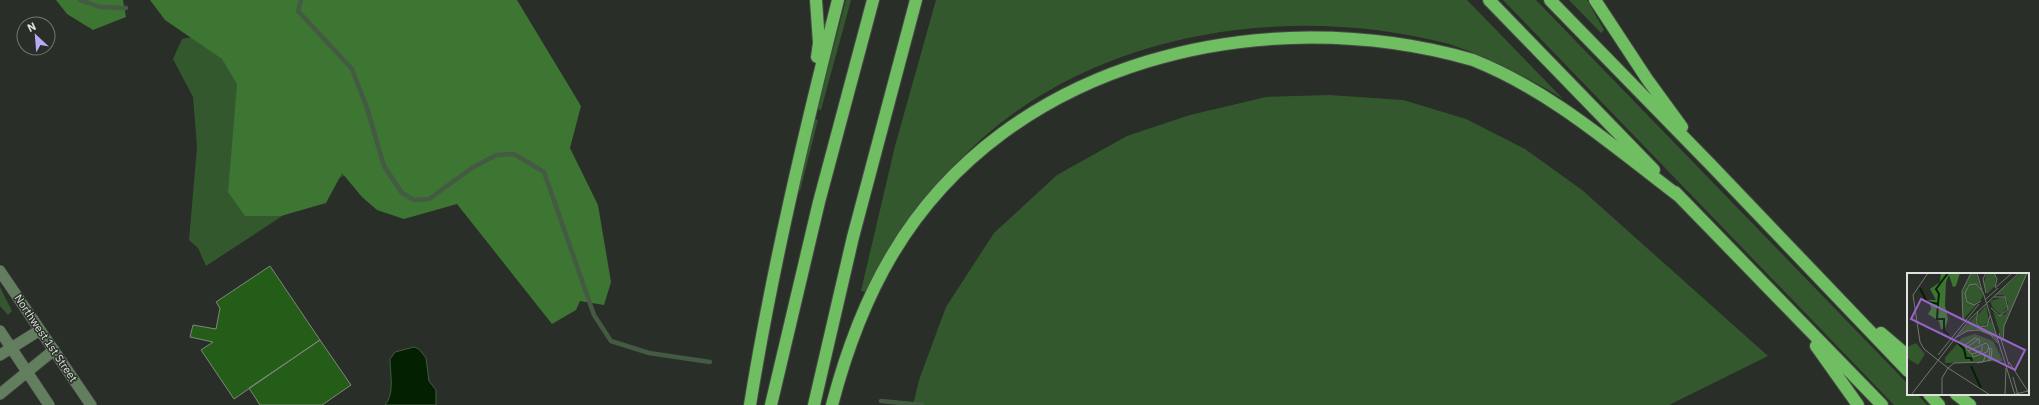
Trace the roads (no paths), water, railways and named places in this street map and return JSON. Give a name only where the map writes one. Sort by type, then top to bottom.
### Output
[{"type":"highway","points":[[810,108],[819,43],[816,0]]},
{"type":"highway","points":[[750,405],[778,256],[810,108],[838,0]]},
{"type":"highway","points":[[771,405],[819,202],[873,0]]},
{"type":"highway","points":[[814,405],[855,232],[916,0]]},
{"type":"highway","points":[[1489,0],[1882,405]]},
{"type":"highway","points":[[1550,0],[1711,165],[1907,370]]},
{"type":"highway","points":[[1595,0],[1643,74],[1711,165]]},
{"type":"highway","points":[[1294,27],[1357,30],[1396,37],[1434,47],[1478,62],[1543,95],[1581,120],[1680,197]]},
{"type":"highway","points":[[832,405],[842,366],[874,287],[893,253],[915,220],[944,185],[997,134],[1028,110],[1054,94],[1113,64],[1172,44]]},
{"type":"highway","points":[[1838,297],[1907,355]]},
{"type":"highway","points":[[1792,312],[1858,405]]},
{"type":"highway","points":[[1930,395],[1939,405]]},
{"type":"highway","points":[[1957,395],[1970,405]]},
{"type":"main road","name":"Northwest 1st Street","points":[[0,271],[91,405]]},
{"type":"main road","points":[[0,355],[40,330]]},
{"type":"main road","points":[[0,331],[49,405]]},
{"type":"main road","points":[[0,394],[54,350]]},
{"type":"waterway","points":[[80,0],[100,7],[126,8]]},
{"type":"waterway","points":[[301,0],[298,11],[352,69],[367,108],[384,166],[402,193],[414,200],[429,199],[472,168],[496,155],[514,154],[544,172],[594,315],[611,341],[649,353],[710,362]]},
{"type":"waterway","points":[[881,401],[922,405]]}]
